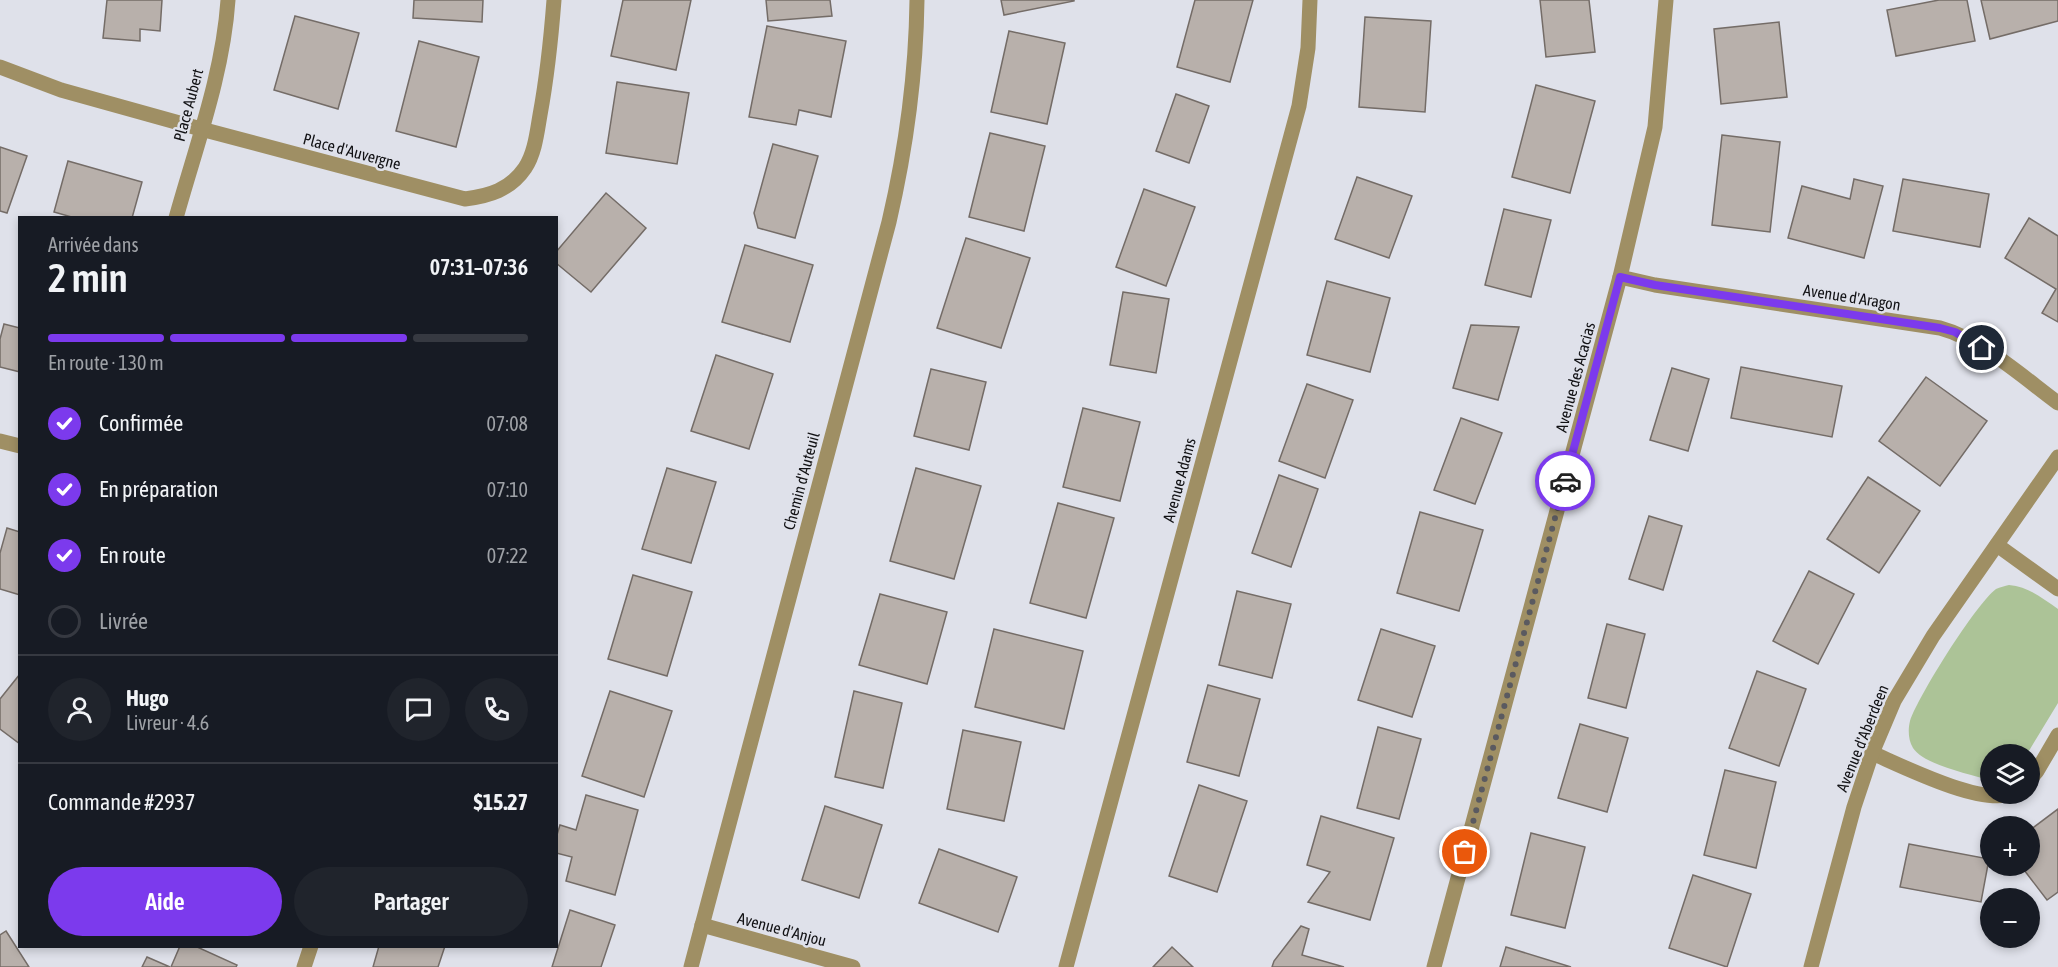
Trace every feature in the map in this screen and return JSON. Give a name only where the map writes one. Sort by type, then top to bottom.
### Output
[{"type":"street","name":"Place Aubert","points":[[177,216],[224,34],[228,0]]},
{"type":"street","name":"Place d'Auvergne","points":[[0,67],[61,90],[465,199],[500,191],[525,168],[532,152],[546,80],[554,0]]},
{"type":"street","name":"Chemin d'Auteuil","points":[[690,967],[889,222],[900,174],[912,96],[917,0]]},
{"type":"street","name":"Avenue Adams","points":[[1066,967],[1299,106],[1308,48],[1310,0]]},
{"type":"street","name":"Avenue des Acacias","points":[[1434,967],[1620,277],[1655,127],[1666,0]]},
{"type":"street","name":"Avenue d'Aragon","points":[[1620,277],[1655,285],[1955,332],[1982,348],[2058,403]]},
{"type":"street","points":[[0,441],[18,446]]},
{"type":"street","name":"Avenue d'Aberdeen","points":[[1811,967],[1845,836],[1872,753],[1894,701],[1914,665],[2058,457]]},
{"type":"street","points":[[1997,545],[2058,589]]},
{"type":"street","points":[[2040,766],[2058,735]]},
{"type":"street","points":[[1872,753],[1906,768],[1980,794]]},
{"type":"street","name":"Avenue d'Anjou","points":[[702,925],[853,967]]},
{"type":"street","points":[[304,967],[310,948]]},
{"type":"green space","points":[[2009,585],[2016,586],[2041,597],[2058,609],[2058,703],[2033,744],[1980,744],[1980,777],[1937,764],[1919,754],[1911,745],[1909,727],[1915,709],[1948,651],[1975,613],[1996,589]]},
{"type":"building","points":[[107,0],[162,0],[160,31],[140,29],[140,41],[103,38]]},
{"type":"building","points":[[414,0],[483,0],[482,22],[413,18]]},
{"type":"building","points":[[623,0],[691,0],[676,70],[611,56]]},
{"type":"building","points":[[766,0],[830,0],[832,16],[768,21]]},
{"type":"building","points":[[1001,0],[1074,0],[1074,1],[1004,15]]},
{"type":"building","points":[[1195,0],[1253,0],[1230,82],[1177,67]]},
{"type":"building","points":[[1540,0],[1589,0],[1595,52],[1546,57]]},
{"type":"building","points":[[1939,0],[1967,0],[1975,41],[1896,56],[1887,10]]},
{"type":"building","points":[[1981,0],[2058,0],[2058,21],[1990,39]]},
{"type":"building","points":[[295,16],[359,33],[338,109],[274,90]]},
{"type":"building","points":[[1365,17],[1431,21],[1425,112],[1359,107]]},
{"type":"building","points":[[1779,22],[1787,97],[1721,104],[1714,29]]},
{"type":"building","points":[[767,26],[846,41],[831,117],[799,110],[796,125],[749,117]]},
{"type":"building","points":[[1009,31],[1065,43],[1047,124],[991,112]]},
{"type":"building","points":[[419,41],[479,57],[456,147],[396,131]]},
{"type":"building","points":[[617,82],[689,93],[677,164],[606,153]]},
{"type":"building","points":[[1536,85],[1595,101],[1570,193],[1512,177]]},
{"type":"building","points":[[1176,94],[1209,106],[1189,163],[1156,151]]},
{"type":"building","points":[[990,133],[1045,146],[1024,231],[969,217]]},
{"type":"building","points":[[1722,135],[1780,142],[1770,232],[1712,225]]},
{"type":"building","points":[[773,144],[818,156],[795,238],[758,228],[754,213]]},
{"type":"building","points":[[0,147],[27,156],[7,213],[0,211]]},
{"type":"building","points":[[68,161],[142,182],[133,216],[68,216],[54,212]]},
{"type":"building","points":[[1357,177],[1412,196],[1389,258],[1335,239]]},
{"type":"building","points":[[1854,179],[1883,186],[1864,258],[1788,238],[1802,186],[1850,199]]},
{"type":"building","points":[[1903,179],[1989,194],[1980,247],[1893,231]]},
{"type":"building","points":[[1144,189],[1195,207],[1166,286],[1116,267]]},
{"type":"building","points":[[606,193],[646,228],[591,292],[558,265],[558,250]]},
{"type":"building","points":[[1504,209],[1551,220],[1531,297],[1485,285]]},
{"type":"building","points":[[2029,218],[2058,236],[2058,322],[2042,313],[2056,289],[2005,258]]},
{"type":"building","points":[[966,238],[1030,258],[1001,348],[937,328]]},
{"type":"building","points":[[745,245],[813,265],[790,342],[722,322]]},
{"type":"building","points":[[1327,281],[1390,298],[1370,372],[1307,355]]},
{"type":"building","points":[[1123,292],[1169,299],[1156,373],[1110,365]]},
{"type":"building","points":[[4,324],[18,328],[18,372],[0,367],[0,339]]},
{"type":"building","points":[[1471,325],[1519,327],[1498,400],[1453,388]]},
{"type":"building","points":[[716,355],[773,374],[749,449],[691,431]]},
{"type":"building","points":[[1741,367],[1842,386],[1832,437],[1731,418]]},
{"type":"building","points":[[1672,368],[1709,379],[1688,451],[1650,440]]},
{"type":"building","points":[[931,369],[986,382],[969,450],[914,436]]},
{"type":"building","points":[[1926,377],[1987,421],[1940,486],[1879,441]]},
{"type":"building","points":[[1307,384],[1353,400],[1325,478],[1279,461]]},
{"type":"building","points":[[1083,408],[1140,422],[1120,501],[1063,487]]},
{"type":"building","points":[[1461,418],[1502,433],[1475,504],[1434,490]]},
{"type":"building","points":[[667,468],[716,482],[691,563],[642,549]]},
{"type":"building","points":[[916,468],[981,486],[954,579],[890,561]]},
{"type":"building","points":[[1279,475],[1318,489],[1291,567],[1252,553]]},
{"type":"building","points":[[1868,477],[1920,511],[1879,573],[1827,539]]},
{"type":"building","points":[[1058,503],[1114,518],[1086,618],[1030,603]]},
{"type":"building","points":[[1420,512],[1483,530],[1459,611],[1397,593]]},
{"type":"building","points":[[1649,516],[1682,526],[1663,590],[1629,579]]},
{"type":"building","points":[[7,528],[18,531],[18,594],[0,589],[0,553]]},
{"type":"building","points":[[1809,571],[1854,594],[1818,664],[1773,641]]},
{"type":"building","points":[[633,575],[692,592],[667,676],[608,659]]},
{"type":"building","points":[[1237,591],[1291,604],[1272,678],[1219,665]]},
{"type":"building","points":[[880,594],[947,612],[927,684],[859,665]]},
{"type":"building","points":[[1607,624],[1645,634],[1626,708],[1588,698]]},
{"type":"building","points":[[994,629],[1083,651],[1064,729],[975,707]]},
{"type":"building","points":[[1381,629],[1435,646],[1412,717],[1358,700]]},
{"type":"building","points":[[1757,671],[1806,689],[1779,766],[1729,748]]},
{"type":"building","points":[[18,676],[18,742],[0,729],[0,699]]},
{"type":"building","points":[[1208,685],[1260,699],[1239,776],[1187,762]]},
{"type":"building","points":[[610,691],[672,711],[644,797],[582,776]]},
{"type":"building","points":[[854,691],[902,703],[883,788],[835,777]]},
{"type":"building","points":[[1580,724],[1628,738],[1607,812],[1558,798]]},
{"type":"building","points":[[1378,727],[1421,739],[1399,819],[1357,808]]},
{"type":"building","points":[[963,730],[1021,742],[1004,821],[947,809]]},
{"type":"building","points":[[1725,770],[1776,782],[1756,868],[1704,855]]},
{"type":"building","points":[[1199,785],[1247,801],[1217,892],[1169,876]]},
{"type":"building","points":[[586,795],[638,810],[615,895],[566,881],[572,857],[558,854],[558,832],[560,825],[576,830]]},
{"type":"building","points":[[825,806],[882,825],[859,898],[802,880]]},
{"type":"building","points":[[2058,809],[2058,892],[2047,900],[2029,876],[2040,876],[2040,822]]},
{"type":"building","points":[[1321,816],[1394,838],[1370,920],[1308,902],[1330,872],[1307,865]]},
{"type":"building","points":[[1531,833],[1585,847],[1565,928],[1511,915]]},
{"type":"building","points":[[1909,844],[1980,857],[1980,876],[1986,876],[1984,888],[1980,888],[1980,902],[1900,887]]},
{"type":"building","points":[[939,849],[1017,877],[998,932],[919,903]]},
{"type":"building","points":[[1693,875],[1751,894],[1727,967],[1669,948]]},
{"type":"building","points":[[570,910],[615,925],[601,967],[552,967]]},
{"type":"building","points":[[1301,926],[1309,929],[1302,955],[1344,967],[1272,967],[1274,961]]},
{"type":"building","points":[[6,931],[29,967],[0,967],[0,935]]},
{"type":"building","points":[[1172,947],[1193,967],[1153,967]]},
{"type":"building","points":[[1506,947],[1571,967],[1500,967]]},
{"type":"building","points":[[179,948],[199,948],[237,965],[236,967],[171,967]]},
{"type":"building","points":[[378,948],[444,948],[438,967],[373,967]]},
{"type":"building","points":[[147,957],[170,967],[142,967]]},
{"type":"way so far","points":[[1465,852],[1565,481]]},
{"type":"route","points":[[1565,481],[1620,277],[1655,285],[1940,328],[1955,332],[1982,348]]}]
